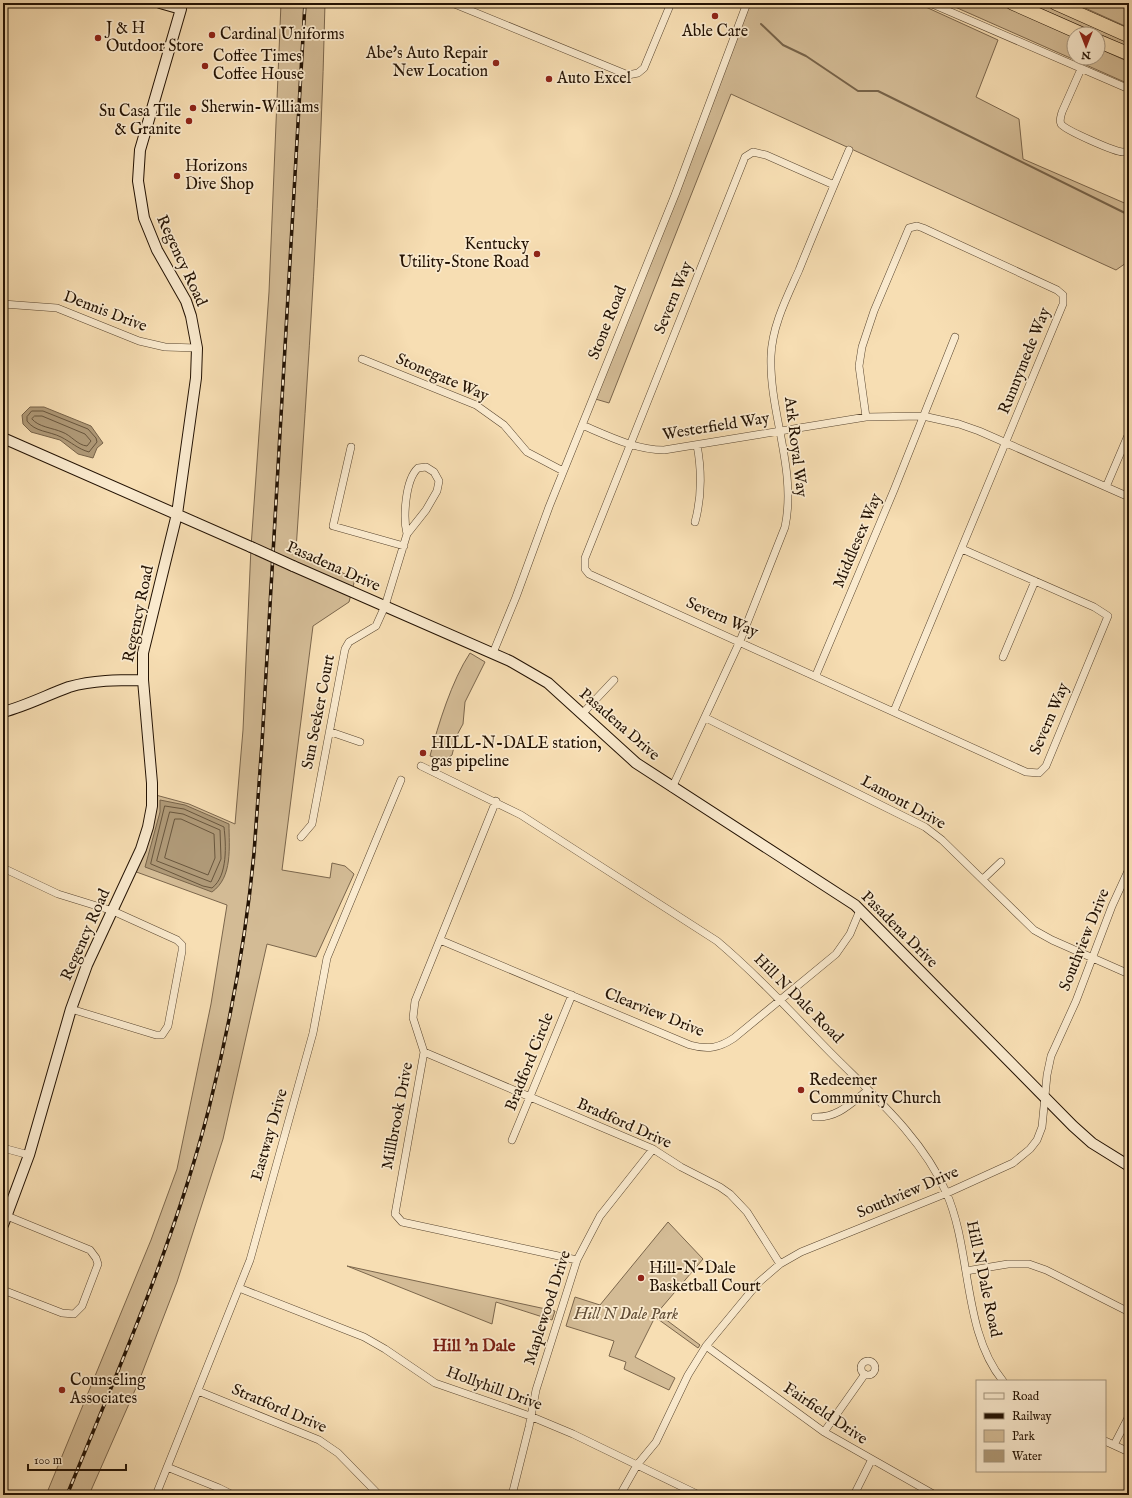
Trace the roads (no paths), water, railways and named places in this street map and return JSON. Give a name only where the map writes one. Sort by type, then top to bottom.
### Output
[{"type":"highway","points":[[1012,3],[1066,27]]},
{"type":"highway","points":[[1055,3],[1129,36]]},
{"type":"highway","points":[[1106,44],[1129,54]]},
{"type":"street","points":[[160,3],[182,6]]},
{"type":"street","points":[[452,3],[628,75],[638,73],[644,68],[671,3]]},
{"type":"street","name":"Stone Road","points":[[493,654],[563,470],[675,195],[747,3]]},
{"type":"street","points":[[930,3],[1129,89]]},
{"type":"street","name":"Regency Road","points":[[5,1220],[29,1155],[71,1009],[88,965],[141,849],[148,827],[152,806],[152,783],[142,680],[143,653],[177,514],[196,378],[197,348],[191,316],[182,294],[147,229],[138,188],[140,150],[182,6]]},
{"type":"street","points":[[1081,69],[1062,112],[1060,118],[1061,124],[1068,129],[1115,149],[1124,152],[1129,150]]},
{"type":"street","name":"Ark Royal Way","points":[[672,788],[706,718],[740,641],[780,541],[788,512],[788,482],[772,378],[771,355],[773,341],[785,302],[849,150]]},
{"type":"street","name":"Severn Way","points":[[834,185],[766,155],[753,152],[745,157],[585,558],[584,569],[590,574],[1026,772],[1035,774],[1042,771],[1108,616],[1094,607],[962,549]]},
{"type":"street","name":"Runnymede Way","points":[[866,417],[859,366],[865,334],[905,233],[909,228],[917,226],[923,228],[1058,290],[1063,295],[1063,304],[894,711]]},
{"type":"street","name":"Dennis Drive","points":[[3,304],[58,308],[138,341],[165,347],[197,348]]},
{"type":"street","name":"Middlesex Way","points":[[816,676],[894,490],[955,337]]},
{"type":"street","name":"Stonegate Way","points":[[362,359],[476,405],[504,425],[526,452],[563,470]]},
{"type":"street","name":"Westerfield Way","points":[[582,425],[631,444],[658,450],[866,417],[923,416],[959,424],[1129,497]]},
{"type":"street","points":[[1106,487],[1129,433]]},
{"type":"street","name":"Pasadena Drive","points":[[4,440],[177,514],[493,654],[540,677],[636,763],[672,788],[832,889],[860,910],[1092,1143],[1129,1166]]},
{"type":"street","points":[[695,522],[700,494],[701,466],[697,445]]},
{"type":"street","points":[[351,447],[333,526],[404,546]]},
{"type":"street","points":[[426,467],[434,472],[439,481],[437,491],[426,510],[407,534],[404,521],[411,479],[418,468],[426,467]]},
{"type":"street","name":"Sun Seeker Court","points":[[301,837],[312,824],[345,649],[349,642],[376,626],[385,606],[407,534]]},
{"type":"street","points":[[1003,657],[1036,581]]},
{"type":"street","points":[[3,712],[24,706],[70,687],[93,682],[142,680]]},
{"type":"street","points":[[582,714],[614,680]]},
{"type":"street","name":"Lamont Drive","points":[[706,718],[925,827],[942,840],[1034,930],[1129,974]]},
{"type":"street","points":[[330,732],[360,742]]},
{"type":"street","name":"Hill N Dale Road","points":[[421,766],[496,801],[540,827],[717,941],[736,957],[780,1000],[868,1090],[923,1150],[934,1166],[947,1193],[955,1218],[984,1350],[992,1366],[1002,1380]]},
{"type":"street","name":"Eastway Drive","points":[[156,1495],[239,1288],[256,1239],[307,1054],[327,958],[401,780]]},
{"type":"street","name":"Millbrook Drive","points":[[496,801],[419,988],[413,1010],[415,1028],[424,1052],[395,1210],[397,1219],[402,1222],[577,1260]]},
{"type":"street","points":[[983,879],[1002,862]]},
{"type":"street","points":[[3,868],[58,894],[113,911],[177,940],[182,945],[167,1031],[162,1035],[156,1035],[71,1009]]},
{"type":"street","name":"Southview Drive","points":[[620,1495],[637,1465],[656,1442],[688,1375],[706,1346],[758,1283],[780,1264],[812,1247],[947,1193],[1012,1162],[1030,1149],[1037,1140],[1042,1127],[1044,1096],[1051,1056],[1078,995],[1129,869]]},
{"type":"street","name":"Clearview Drive","points":[[440,940],[690,1045],[708,1048],[724,1045],[734,1038],[841,948],[854,926],[860,910]]},
{"type":"street","name":"Bradford Circle","points":[[512,1140],[531,1098],[572,995]]},
{"type":"street","name":"Bradford Drive","points":[[424,1052],[653,1149],[681,1167],[720,1187],[730,1194],[747,1212],[780,1264]]},
{"type":"street","points":[[815,1117],[824,1118],[836,1114],[868,1090]]},
{"type":"street","points":[[3,1148],[29,1155]]},
{"type":"street","name":"Maplewood Drive","points":[[512,1495],[536,1390],[577,1260],[600,1216],[653,1149]]},
{"type":"street","points":[[3,1290],[62,1313],[74,1314],[82,1306],[98,1264],[96,1258],[90,1250],[5,1220]]},
{"type":"street","points":[[966,1271],[1008,1264],[1033,1265],[1046,1270],[1129,1312]]},
{"type":"street","name":"Hollyhill Drive","points":[[239,1288],[375,1342],[435,1383],[530,1416],[573,1434],[699,1495]]},
{"type":"street","name":"Fairfield Drive","points":[[706,1346],[824,1432],[871,1461],[935,1495]]},
{"type":"street","points":[[824,1432],[864,1374]]},
{"type":"street","name":"Stratford Drive","points":[[198,1391],[323,1442],[348,1462],[379,1495]]},
{"type":"street","points":[[1114,1445],[1129,1416]]},
{"type":"street","points":[[1106,1441],[1129,1452]]},
{"type":"street","points":[[854,1495],[871,1461]]},
{"type":"street","points":[[167,1467],[215,1486],[233,1495]]},
{"type":"water","points":[[30,407],[44,407],[91,426],[103,443],[97,448],[93,458],[78,454],[60,440],[31,432],[23,424],[22,415]]},
{"type":"water","points":[[160,800],[185,805],[229,824],[229,852],[227,870],[219,886],[212,892],[145,867],[160,812]]},
{"type":"waterway","points":[[761,24],[783,45],[806,56],[858,91],[878,91],[1129,215]]},
{"type":"railway","points":[[67,1495],[145,1304],[180,1207],[217,1076],[242,949],[251,885],[262,743],[305,3]]},
{"type":"place","name":"Able Care","points":[[715,16]]},
{"type":"place","name":"Cardinal Uniforms","points":[[212,35]]},
{"type":"place","name":"J & H Outdoor Store","points":[[98,38]]},
{"type":"place","name":"Abe's Auto Repair New Location","points":[[496,63]]},
{"type":"place","name":"Coffee Times Coffee House","points":[[205,66]]},
{"type":"place","name":"Auto Excel","points":[[549,79]]},
{"type":"place","name":"Sherwin-Williams","points":[[193,108]]},
{"type":"place","name":"Su Casa Tile & Granite","points":[[189,121]]},
{"type":"place","name":"Horizons Dive Shop","points":[[177,176]]},
{"type":"place","name":"Kentucky Utility-Stone Road","points":[[537,254]]},
{"type":"place","name":"HILL-N-DALE station, gas pipeline","points":[[423,753]]},
{"type":"place","name":"Redeemer Community Church","points":[[801,1090]]},
{"type":"place","name":"Hill-N-Dale Basketball Court","points":[[641,1278]]},
{"type":"place","name":"Counseling Associates","points":[[62,1390]]},
{"type":"district","name":"Hill 'n Dale","points":[[474,1346]]},
{"type":"park label","name":"Hill N Dale Park","points":[[626,1315]]}]
